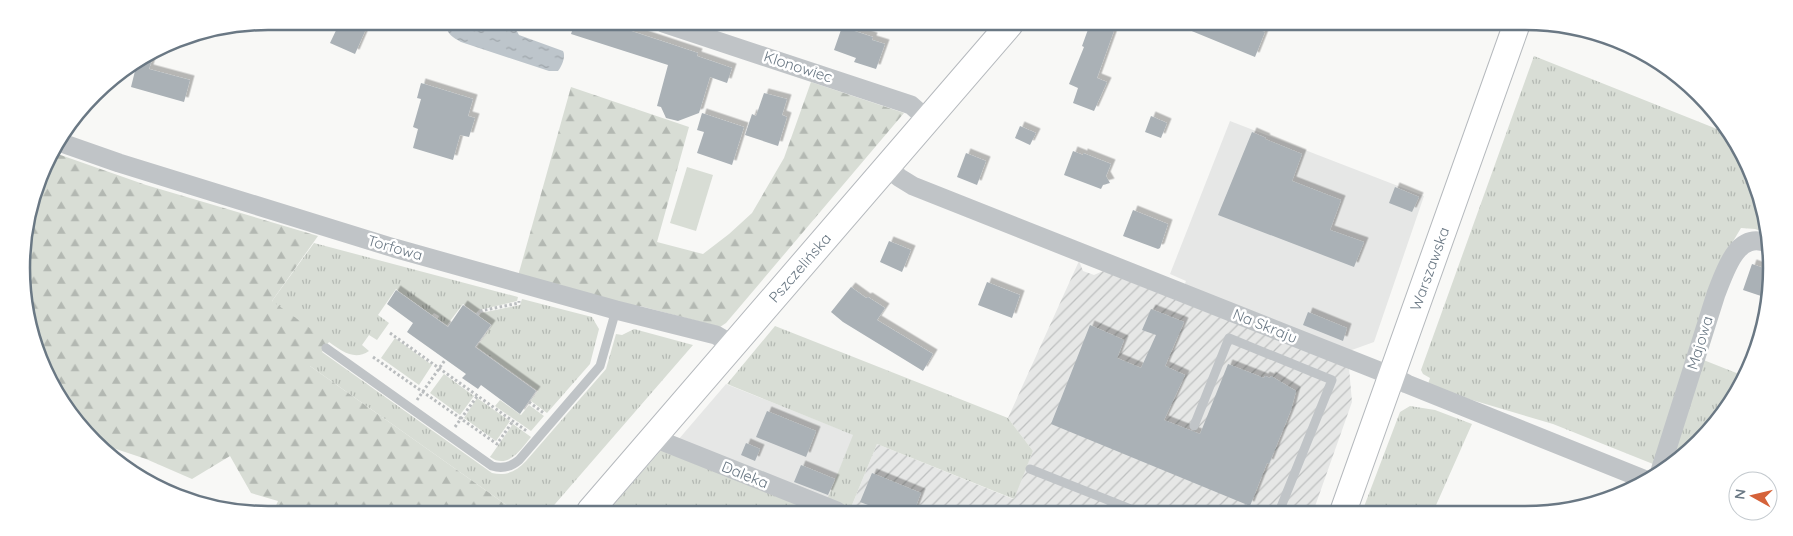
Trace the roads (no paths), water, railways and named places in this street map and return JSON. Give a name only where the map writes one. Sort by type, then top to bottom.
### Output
[{"type":"main road","name":"Pszczelińska","points":[[594,506],[1005,30]]},
{"type":"main road","name":"Warszawska","points":[[1346,506],[1515,30]]},
{"type":"street","name":"Klonowiec","points":[[685,30],[911,105],[928,120]]},
{"type":"street","name":"Torfowa","points":[[65,144],[128,166],[394,248],[616,310],[716,335],[734,345]]},
{"type":"street","name":"Na Skraju","points":[[887,168],[913,186],[1392,376],[1416,388],[1638,477]]},
{"type":"street","name":"Majowa","points":[[1663,462],[1716,294],[1727,266],[1733,255],[1749,240],[1761,241]]},
{"type":"street","name":"Daleka","points":[[654,438],[824,506]]},
{"type":"lane","points":[[326,348],[492,466],[502,468],[514,464],[600,366],[616,310]]},
{"type":"lane","points":[[1194,426],[1229,338],[1332,380],[1281,506]]},
{"type":"lane","points":[[1030,469],[1123,506]]},
{"type":"water","points":[[447,30],[516,30],[519,35],[563,51],[563,61],[558,71],[549,71],[461,42]]}]
